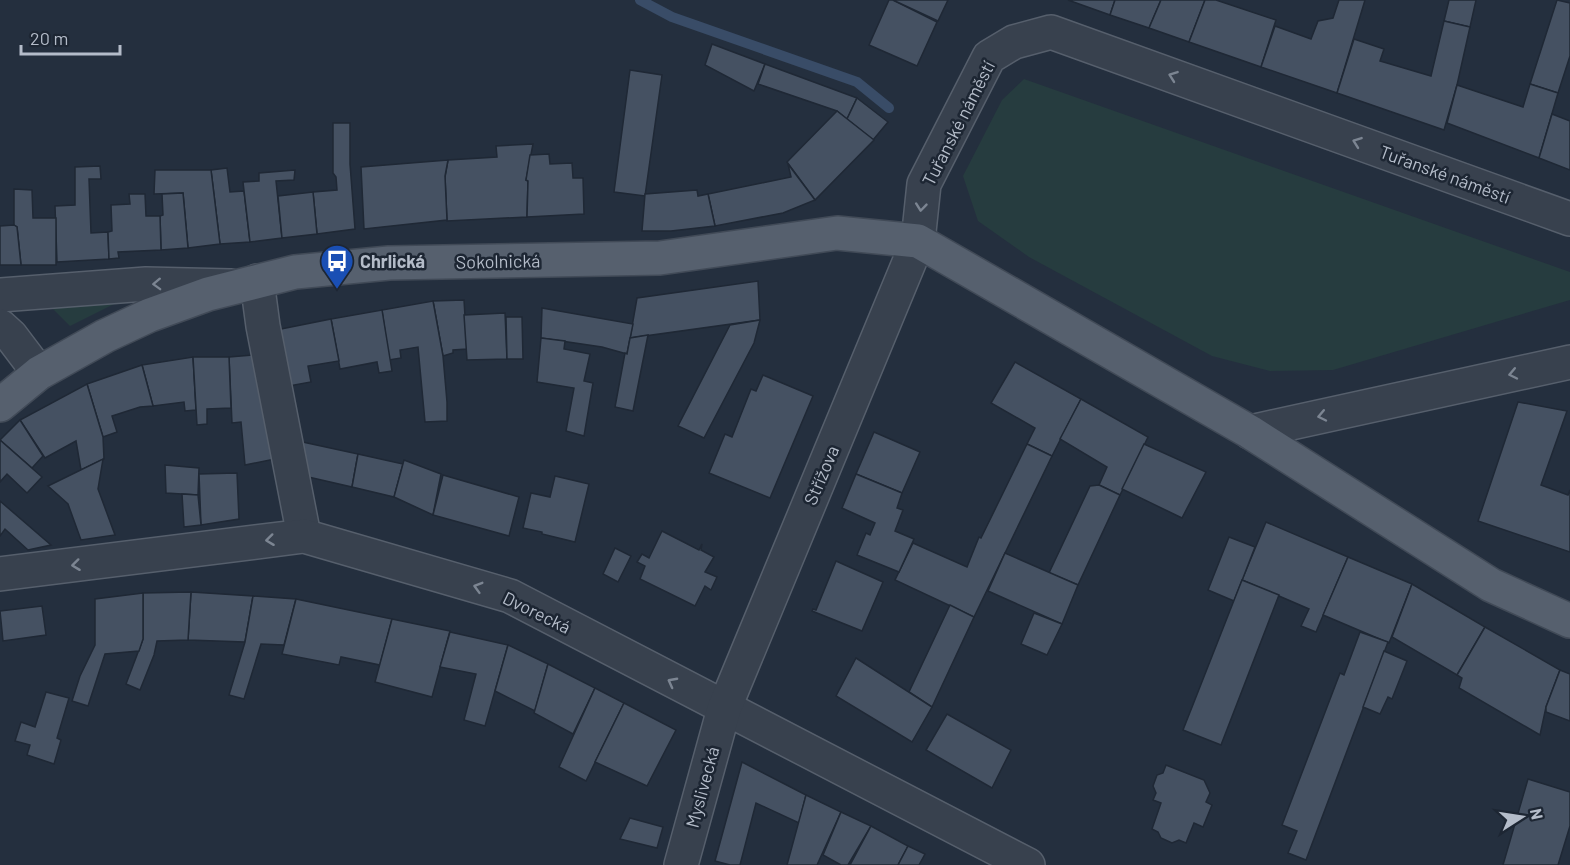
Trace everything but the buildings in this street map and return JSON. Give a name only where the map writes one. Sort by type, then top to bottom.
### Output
[{"type":"main road","name":"Sokolnická","points":[[0,405],[39,373],[105,336],[150,315],[247,283],[295,272],[362,264],[660,258],[837,233],[918,241]]},
{"type":"main road","points":[[918,241],[1250,432],[1491,585],[1570,621]]},
{"type":"street","name":"Tuřanské náměstí","points":[[918,241],[924,184],[989,57],[1014,42],[1051,32],[1570,219]]},
{"type":"street","name":"Střížova","points":[[724,709],[918,241]]},
{"type":"street","points":[[0,295],[156,284],[247,283],[262,317],[304,536]]},
{"type":"street","points":[[0,326],[11,336],[39,373]]},
{"type":"street","points":[[1250,432],[1570,362]]},
{"type":"street","name":"Dvorecká","points":[[0,574],[304,536],[510,596],[1028,865]]},
{"type":"street","name":"Myslivecká","points":[[681,865],[724,709]]},
{"type":"green space","points":[[1024,79],[1570,272],[1570,300],[1333,370],[1270,371],[1212,356],[1029,257],[978,221],[963,176],[1002,100]]},
{"type":"green space","points":[[126,298],[70,326],[49,305]]},
{"type":"waterway","points":[[640,0],[672,17],[857,82],[889,108]]},
{"type":"place","name":"Chrlická","points":[[337,290]]}]
